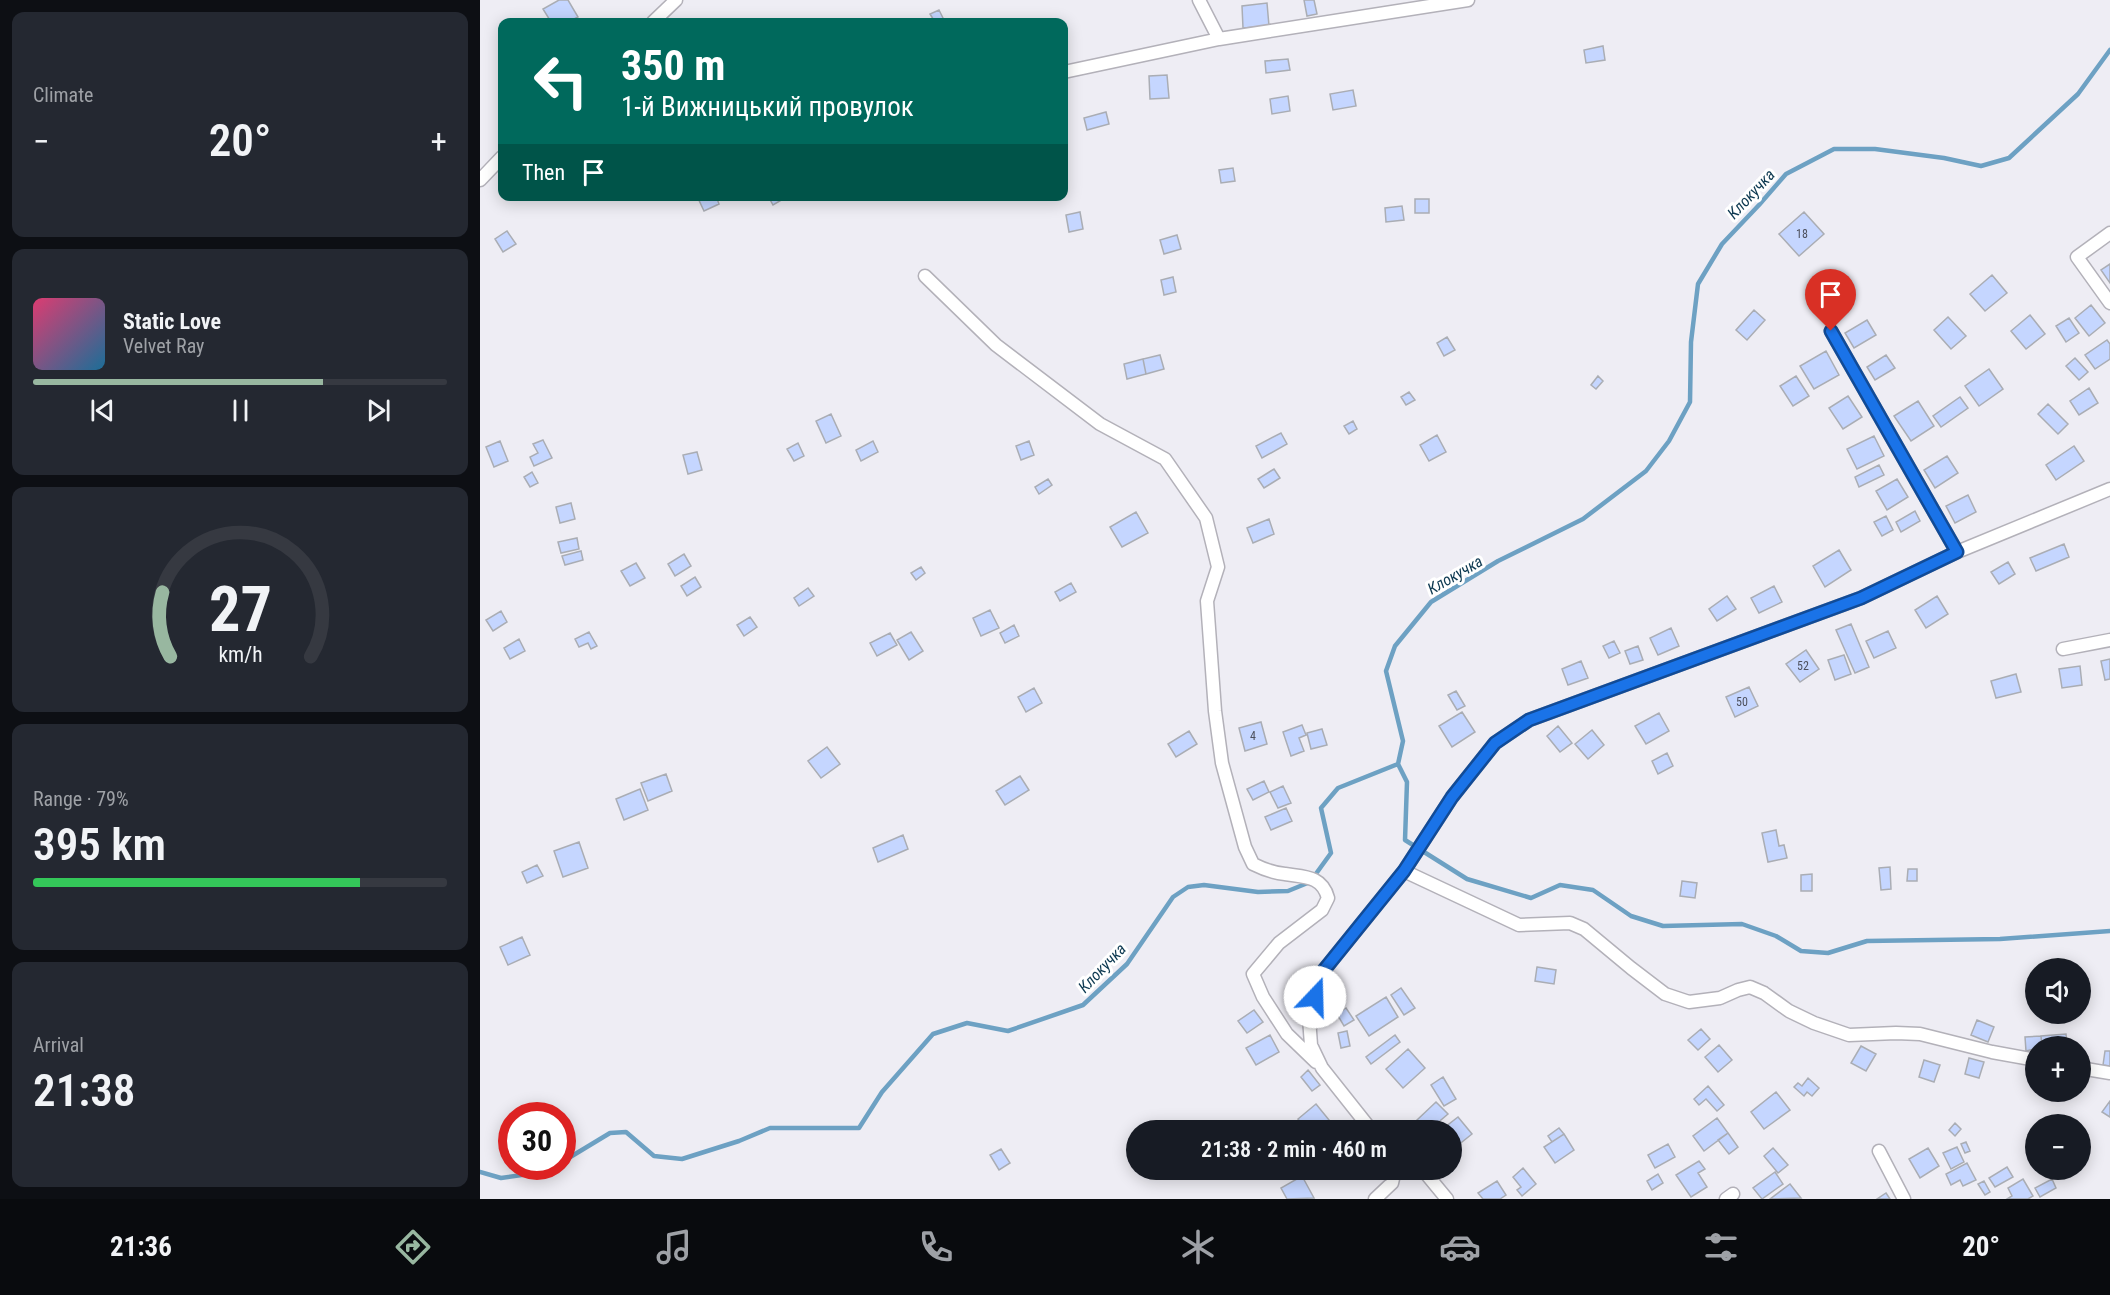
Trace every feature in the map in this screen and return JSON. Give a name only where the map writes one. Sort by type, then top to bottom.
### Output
[{"type":"street","points":[[657,18],[676,0]]},
{"type":"street","points":[[1199,0],[1219,39]]},
{"type":"street","points":[[1068,71],[1219,39],[1468,0]]},
{"type":"street","points":[[480,180],[498,161]]},
{"type":"street","points":[[2110,233],[2078,257],[2110,303]]},
{"type":"street","points":[[925,276],[1005,352],[1100,424],[1165,459],[1206,518],[1218,567],[1207,601],[1215,711],[1222,763],[1245,847],[1253,864],[1268,871],[1287,875],[1305,875],[1322,885],[1328,898],[1322,910],[1279,943],[1253,974],[1263,997],[1287,1034],[1322,1068],[1363,1120]]},
{"type":"street","points":[[1831,331],[1957,552]]},
{"type":"street","points":[[1322,1068],[1311,1045],[1309,1018],[1320,975],[1407,866],[1452,797],[1495,743],[1529,720],[1861,598],[1957,552],[2110,489]]},
{"type":"street","points":[[2063,649],[2110,640]]},
{"type":"street","points":[[1407,866],[1519,925],[1570,923],[1584,929],[1665,994],[1689,1002],[1720,998],[1750,987],[1764,993],[1789,1011],[1814,1023],[1849,1035],[1920,1034],[1992,1053],[2025,1058]]},
{"type":"street","points":[[2091,1070],[2110,1073]]},
{"type":"street","points":[[1879,1151],[1904,1199]]},
{"type":"street","points":[[1375,1199],[1393,1180]]},
{"type":"street","points":[[1431,1180],[1447,1199]]},
{"type":"building","points":[[559,0],[568,0],[578,17],[549,18],[543,9]]},
{"type":"building","points":[[1304,0],[1314,0],[1317,14],[1307,16]]},
{"type":"building","points":[[1267,3],[1269,26],[1243,28],[1242,6]]},
{"type":"building","points":[[939,10],[943,18],[932,18],[930,14]]},
{"type":"building","points":[[1603,46],[1605,60],[1586,63],[1584,50]]},
{"type":"building","points":[[1288,59],[1290,70],[1266,73],[1265,61]]},
{"type":"building","points":[[1167,75],[1169,98],[1150,99],[1149,76]]},
{"type":"building","points":[[1353,90],[1356,106],[1333,110],[1330,94]]},
{"type":"building","points":[[1288,96],[1290,111],[1272,114],[1270,99]]},
{"type":"building","points":[[1106,112],[1109,124],[1087,130],[1084,118]]},
{"type":"building","points":[[1233,168],[1235,181],[1221,183],[1219,170]]},
{"type":"building","points":[[1415,199],[1429,199],[1429,213],[1415,213]]},
{"type":"building","points":[[699,201],[718,201],[719,204],[704,211]]},
{"type":"building","points":[[1402,206],[1404,220],[1386,222],[1385,208]]},
{"type":"building","points":[[1080,212],[1083,229],[1069,232],[1066,215]]},
{"type":"building","points":[[1804,212],[1824,234],[1799,256],[1779,234]]},
{"type":"building","points":[[507,231],[516,244],[503,252],[495,239]]},
{"type":"building","points":[[1177,235],[1181,249],[1164,254],[1160,240]]},
{"type":"building","points":[[2110,264],[2110,283],[2101,270]]},
{"type":"building","points":[[1992,275],[2007,293],[1985,311],[1970,294]]},
{"type":"building","points":[[1173,277],[1176,292],[1164,295],[1161,280]]},
{"type":"building","points":[[2091,305],[2105,323],[2089,336],[2075,318]]},
{"type":"building","points":[[1754,310],[1765,320],[1747,340],[1736,330]]},
{"type":"building","points":[[2030,315],[2045,334],[2026,349],[2011,331]]},
{"type":"building","points":[[1948,317],[1966,336],[1951,349],[1934,330]]},
{"type":"building","points":[[2069,318],[2079,333],[2066,342],[2056,326]]},
{"type":"building","points":[[1867,320],[1876,335],[1854,348],[1845,333]]},
{"type":"building","points":[[1447,337],[1455,350],[1444,356],[1437,343]]},
{"type":"building","points":[[2107,340],[2110,344],[2110,359],[2095,369],[2085,355]]},
{"type":"building","points":[[1826,351],[1839,375],[1814,389],[1800,366]]},
{"type":"building","points":[[1160,355],[1164,369],[1146,374],[1143,359]]},
{"type":"building","points":[[1886,355],[1895,368],[1875,380],[1867,367]]},
{"type":"building","points":[[2075,358],[2088,372],[2079,380],[2066,366]]},
{"type":"building","points":[[1143,359],[1146,374],[1127,379],[1124,364]]},
{"type":"building","points":[[1989,369],[2003,389],[1979,406],[1965,386]]},
{"type":"building","points":[[1598,376],[1603,381],[1596,389],[1591,385]]},
{"type":"building","points":[[1796,376],[1809,396],[1793,406],[1780,386]]},
{"type":"building","points":[[2089,388],[2098,403],[2079,415],[2070,401]]},
{"type":"building","points":[[1409,392],[1415,400],[1406,405],[1401,397]]},
{"type":"building","points":[[1848,396],[1862,417],[1843,429],[1829,408]]},
{"type":"building","points":[[1960,397],[1968,408],[1941,427],[1933,416]]},
{"type":"building","points":[[1918,401],[1934,426],[1911,441],[1894,416]]},
{"type":"building","points":[[2048,404],[2068,424],[2058,434],[2038,414]]},
{"type":"building","points":[[831,414],[841,436],[826,443],[816,421]]},
{"type":"building","points":[[1353,421],[1357,429],[1349,434],[1344,426]]},
{"type":"building","points":[[1281,433],[1287,444],[1262,458],[1256,446]]},
{"type":"building","points":[[1437,435],[1446,452],[1429,461],[1420,445]]},
{"type":"building","points":[[1874,436],[1884,456],[1857,469],[1847,449]]},
{"type":"building","points":[[543,440],[552,458],[534,466],[530,457],[538,453],[533,444]]},
{"type":"building","points":[[500,441],[508,461],[494,467],[486,447]]},
{"type":"building","points":[[873,441],[878,452],[861,461],[856,450]]},
{"type":"building","points":[[1029,441],[1034,455],[1021,460],[1016,446]]},
{"type":"building","points":[[798,443],[804,456],[794,461],[787,449]]},
{"type":"building","points":[[2074,446],[2084,461],[2056,480],[2046,465]]},
{"type":"building","points":[[697,452],[702,470],[688,474],[683,455]]},
{"type":"building","points":[[1947,456],[1958,473],[1935,488],[1924,470]]},
{"type":"building","points":[[1879,465],[1884,475],[1859,487],[1855,477]]},
{"type":"building","points":[[1274,469],[1280,478],[1264,488],[1258,479]]},
{"type":"building","points":[[532,472],[538,483],[530,487],[524,477]]},
{"type":"building","points":[[1048,479],[1052,485],[1039,494],[1035,487]]},
{"type":"building","points":[[1897,479],[1908,497],[1887,510],[1876,491]]},
{"type":"building","points":[[1968,495],[1976,512],[1955,523],[1946,506]]},
{"type":"building","points":[[571,503],[575,519],[560,523],[556,507]]},
{"type":"building","points":[[1915,511],[1920,521],[1901,532],[1896,522]]},
{"type":"building","points":[[1136,512],[1148,533],[1122,547],[1110,527]]},
{"type":"building","points":[[1886,516],[1893,530],[1882,536],[1874,522]]},
{"type":"building","points":[[1269,519],[1274,534],[1253,543],[1247,528]]},
{"type":"building","points":[[577,538],[579,549],[561,553],[558,542]]},
{"type":"building","points":[[2064,544],[2069,557],[2036,571],[2030,558]]},
{"type":"building","points":[[1839,550],[1851,570],[1825,587],[1813,566]]},
{"type":"building","points":[[581,551],[583,560],[565,565],[562,556]]},
{"type":"building","points":[[684,554],[691,566],[675,576],[668,564]]},
{"type":"building","points":[[2008,562],[2015,574],[1999,584],[1991,572]]},
{"type":"building","points":[[636,563],[645,578],[630,586],[621,571]]},
{"type":"building","points":[[921,567],[925,573],[916,580],[911,573]]},
{"type":"building","points":[[695,577],[701,587],[687,596],[681,586]]},
{"type":"building","points":[[1071,583],[1076,592],[1060,601],[1055,592]]},
{"type":"building","points":[[1774,586],[1782,602],[1759,613],[1751,598]]},
{"type":"building","points":[[808,588],[814,596],[799,606],[794,598]]},
{"type":"building","points":[[1727,596],[1736,609],[1717,621],[1709,609]]},
{"type":"building","points":[[1937,596],[1948,614],[1926,628],[1915,610]]},
{"type":"building","points":[[990,610],[999,628],[981,636],[973,618]]},
{"type":"building","points":[[501,611],[507,622],[493,631],[486,620]]},
{"type":"building","points":[[750,617],[757,627],[744,636],[737,625]]},
{"type":"building","points":[[1851,624],[1869,667],[1855,673],[1836,630]]},
{"type":"building","points":[[1014,625],[1019,636],[1005,643],[1000,633]]},
{"type":"building","points":[[1671,628],[1679,646],[1658,655],[1650,638]]},
{"type":"building","points":[[1888,631],[1896,648],[1874,658],[1866,641]]},
{"type":"building","points":[[589,632],[597,646],[591,649],[588,643],[579,647],[575,639]]},
{"type":"building","points":[[911,632],[923,651],[909,660],[897,640]]},
{"type":"building","points":[[890,633],[897,645],[877,656],[870,643]]},
{"type":"building","points":[[519,639],[525,651],[510,659],[504,648]]},
{"type":"building","points":[[1614,641],[1620,653],[1609,658],[1603,646]]},
{"type":"building","points":[[1638,646],[1643,660],[1630,664],[1625,651]]},
{"type":"building","points":[[1806,650],[1819,669],[1800,682],[1786,664]]},
{"type":"building","points":[[1844,655],[1851,674],[1835,680],[1828,660]]},
{"type":"building","points":[[2110,659],[2110,679],[2105,680],[2101,661]]},
{"type":"building","points":[[1581,661],[1588,678],[1568,685],[1562,669]]},
{"type":"building","points":[[2080,666],[2082,685],[2062,688],[2059,669]]},
{"type":"building","points":[[2016,674],[2021,692],[1996,698],[1991,681]]},
{"type":"building","points":[[1749,687],[1758,706],[1735,717],[1726,697]]},
{"type":"building","points":[[1034,688],[1042,703],[1026,712],[1018,697]]},
{"type":"building","points":[[1456,691],[1465,706],[1457,710],[1448,695]]},
{"type":"building","points":[[1462,712],[1475,732],[1452,747],[1439,726]]},
{"type":"building","points":[[1659,713],[1669,731],[1646,744],[1635,726]]},
{"type":"building","points":[[1261,722],[1267,744],[1245,751],[1239,728]]},
{"type":"building","points":[[1302,725],[1306,735],[1299,738],[1304,751],[1291,756],[1283,732]]},
{"type":"building","points":[[1558,726],[1572,743],[1560,752],[1547,736]]},
{"type":"building","points":[[1322,729],[1327,745],[1311,749],[1307,733]]},
{"type":"building","points":[[1592,730],[1604,745],[1588,759],[1575,744]]},
{"type":"building","points":[[1189,731],[1197,744],[1176,757],[1168,744]]},
{"type":"building","points":[[827,747],[840,764],[821,778],[808,761]]},
{"type":"building","points":[[1667,753],[1673,766],[1658,774],[1652,761]]},
{"type":"building","points":[[666,774],[672,791],[648,801],[641,783]]},
{"type":"building","points":[[1020,776],[1029,790],[1005,805],[996,791]]},
{"type":"building","points":[[1264,781],[1269,792],[1253,800],[1247,789]]},
{"type":"building","points":[[1283,786],[1291,803],[1278,808],[1270,792]]},
{"type":"building","points":[[640,789],[648,810],[624,820],[616,799]]},
{"type":"building","points":[[1286,808],[1292,821],[1271,830],[1265,817]]},
{"type":"building","points":[[1776,830],[1779,846],[1784,845],[1787,858],[1768,862],[1762,833]]},
{"type":"building","points":[[903,835],[908,849],[878,862],[873,848]]},
{"type":"building","points":[[579,842],[588,868],[563,877],[554,851]]},
{"type":"building","points":[[537,865],[543,876],[527,883],[522,872]]},
{"type":"building","points":[[1890,867],[1891,889],[1881,890],[1879,868]]},
{"type":"building","points":[[1908,869],[1917,869],[1917,881],[1907,881]]},
{"type":"building","points":[[1812,874],[1812,891],[1801,891],[1801,875]]},
{"type":"building","points":[[1682,881],[1697,883],[1695,898],[1680,896]]},
{"type":"building","points":[[522,937],[530,955],[508,965],[500,947]]},
{"type":"building","points":[[1537,967],[1556,970],[1554,984],[1535,981]]},
{"type":"building","points":[[1401,988],[1415,1008],[1404,1015],[1391,995]]},
{"type":"building","points":[[1386,997],[1398,1017],[1369,1036],[1356,1016]]},
{"type":"building","points":[[1346,1008],[1354,1020],[1344,1026],[1337,1014]]},
{"type":"building","points":[[1254,1010],[1263,1022],[1247,1033],[1238,1021]]},
{"type":"building","points":[[1977,1020],[1994,1027],[1988,1042],[1971,1035]]},
{"type":"building","points":[[1701,1029],[1710,1039],[1698,1050],[1688,1040]]},
{"type":"building","points":[[1347,1031],[1350,1046],[1341,1048],[1338,1033]]},
{"type":"building","points":[[2066,1034],[2066,1036],[2041,1036]]},
{"type":"building","points":[[1270,1035],[1279,1052],[1256,1065],[1246,1048]]},
{"type":"building","points":[[1395,1035],[1400,1042],[1371,1064],[1366,1057]]},
{"type":"building","points":[[1719,1045],[1732,1060],[1718,1072],[1705,1057]]},
{"type":"building","points":[[1861,1046],[1876,1054],[1866,1071],[1851,1063]]},
{"type":"building","points":[[1408,1049],[1425,1068],[1403,1088],[1386,1069]]},
{"type":"building","points":[[2105,1051],[2110,1051],[2110,1066],[2103,1065]]},
{"type":"building","points":[[1969,1058],[1984,1062],[1979,1078],[1965,1074]]},
{"type":"building","points":[[1924,1060],[1940,1065],[1934,1082],[1919,1077]]},
{"type":"building","points":[[1308,1070],[1320,1085],[1312,1091],[1301,1077]]},
{"type":"building","points":[[1443,1077],[1456,1099],[1444,1106],[1431,1085]]},
{"type":"building","points":[[1808,1078],[1819,1088],[1812,1096],[1807,1092],[1804,1096],[1794,1087],[1798,1083],[1802,1086]]},
{"type":"building","points":[[1708,1086],[1724,1105],[1717,1111],[1706,1099],[1699,1105],[1694,1099]]},
{"type":"building","points":[[1776,1092],[1790,1110],[1764,1129],[1751,1112]]},
{"type":"building","points":[[2110,1101],[2110,1117],[2102,1112]]},
{"type":"building","points":[[1436,1102],[1448,1114],[1441,1120],[1417,1120]]},
{"type":"building","points":[[1316,1104],[1329,1120],[1299,1120]]},
{"type":"building","points":[[1717,1118],[1728,1133],[1704,1151],[1693,1136]]},
{"type":"building","points":[[1462,1122],[1472,1134],[1462,1142]]},
{"type":"building","points":[[1955,1123],[1961,1129],[1955,1136],[1949,1130]]},
{"type":"building","points":[[1559,1128],[1564,1134],[1552,1142],[1548,1136]]},
{"type":"building","points":[[1728,1133],[1738,1147],[1729,1154],[1718,1140]]},
{"type":"building","points":[[1564,1134],[1574,1150],[1555,1163],[1544,1147]]},
{"type":"building","points":[[1966,1142],[1970,1151],[1965,1153],[1961,1144]]},
{"type":"building","points":[[1668,1144],[1675,1157],[1655,1168],[1648,1155]]},
{"type":"building","points":[[1957,1147],[1964,1162],[1951,1169],[1943,1153]]},
{"type":"building","points":[[1773,1148],[1788,1165],[1778,1173],[1764,1156]]},
{"type":"building","points":[[1928,1148],[1939,1166],[1920,1178],[1909,1159]]},
{"type":"building","points":[[1001,1149],[1010,1163],[999,1170],[990,1155]]},
{"type":"building","points":[[1699,1161],[1705,1169],[1698,1173],[1707,1187],[1691,1197],[1676,1175]]},
{"type":"building","points":[[1967,1163],[1976,1180],[1963,1186],[1960,1180],[1951,1185],[1946,1174]]},
{"type":"building","points":[[2007,1167],[2013,1177],[1995,1187],[1989,1178]]},
{"type":"building","points":[[1523,1168],[1536,1184],[1522,1196],[1517,1190],[1521,1187],[1513,1177]]},
{"type":"building","points":[[1775,1172],[1783,1184],[1762,1199],[1753,1188]]},
{"type":"building","points":[[1658,1174],[1663,1183],[1652,1190],[1647,1181]]},
{"type":"building","points":[[2023,1179],[2033,1196],[2028,1199],[2007,1199],[2012,1196],[2008,1188]]},
{"type":"building","points":[[1295,1180],[1304,1180],[1314,1198],[1287,1199],[1281,1188]]},
{"type":"building","points":[[2052,1180],[2056,1188],[2040,1197],[2035,1188]]},
{"type":"building","points":[[1497,1181],[1506,1195],[1500,1199],[1483,1199],[1478,1193]]},
{"type":"building","points":[[1984,1181],[1990,1192],[1985,1195],[1978,1184]]},
{"type":"building","points":[[1790,1184],[1801,1198],[1770,1199]]},
{"type":"building","points":[[1886,1193],[1890,1199],[1877,1199]]},
{"type":"waterway","name":"Клокучка","points":[[576,1154],[610,1133],[626,1132],[654,1156],[682,1159],[739,1141],[770,1128],[859,1128],[882,1092],[933,1034],[967,1023],[1008,1031],[1083,1005],[1127,964],[1173,897],[1188,887],[1204,885],[1258,892],[1288,891],[1310,882],[1331,853],[1321,808],[1338,788],[1398,764],[1403,741],[1386,671],[1395,646],[1431,602],[1498,561],[1583,519],[1646,471],[1669,441],[1690,402],[1691,342],[1698,284],[1722,244],[1786,174],[1834,149],[1875,149],[1944,158],[1981,166],[2009,158],[2078,94],[2110,50]]},
{"type":"waterway","points":[[1398,764],[1407,782],[1405,840],[1467,879],[1531,898],[1560,885],[1593,890],[1631,916],[1663,926],[1742,924],[1776,936],[1801,951],[1828,953],[1867,941],[2000,939],[2110,931]]},
{"type":"waterway","name":"Клокучка","points":[[480,1172],[498,1177]]},
{"type":"route","points":[[1315,997],[1320,975],[1404,871],[1452,797],[1495,743],[1529,720],[1861,598],[1957,552],[1831,331]]}]
